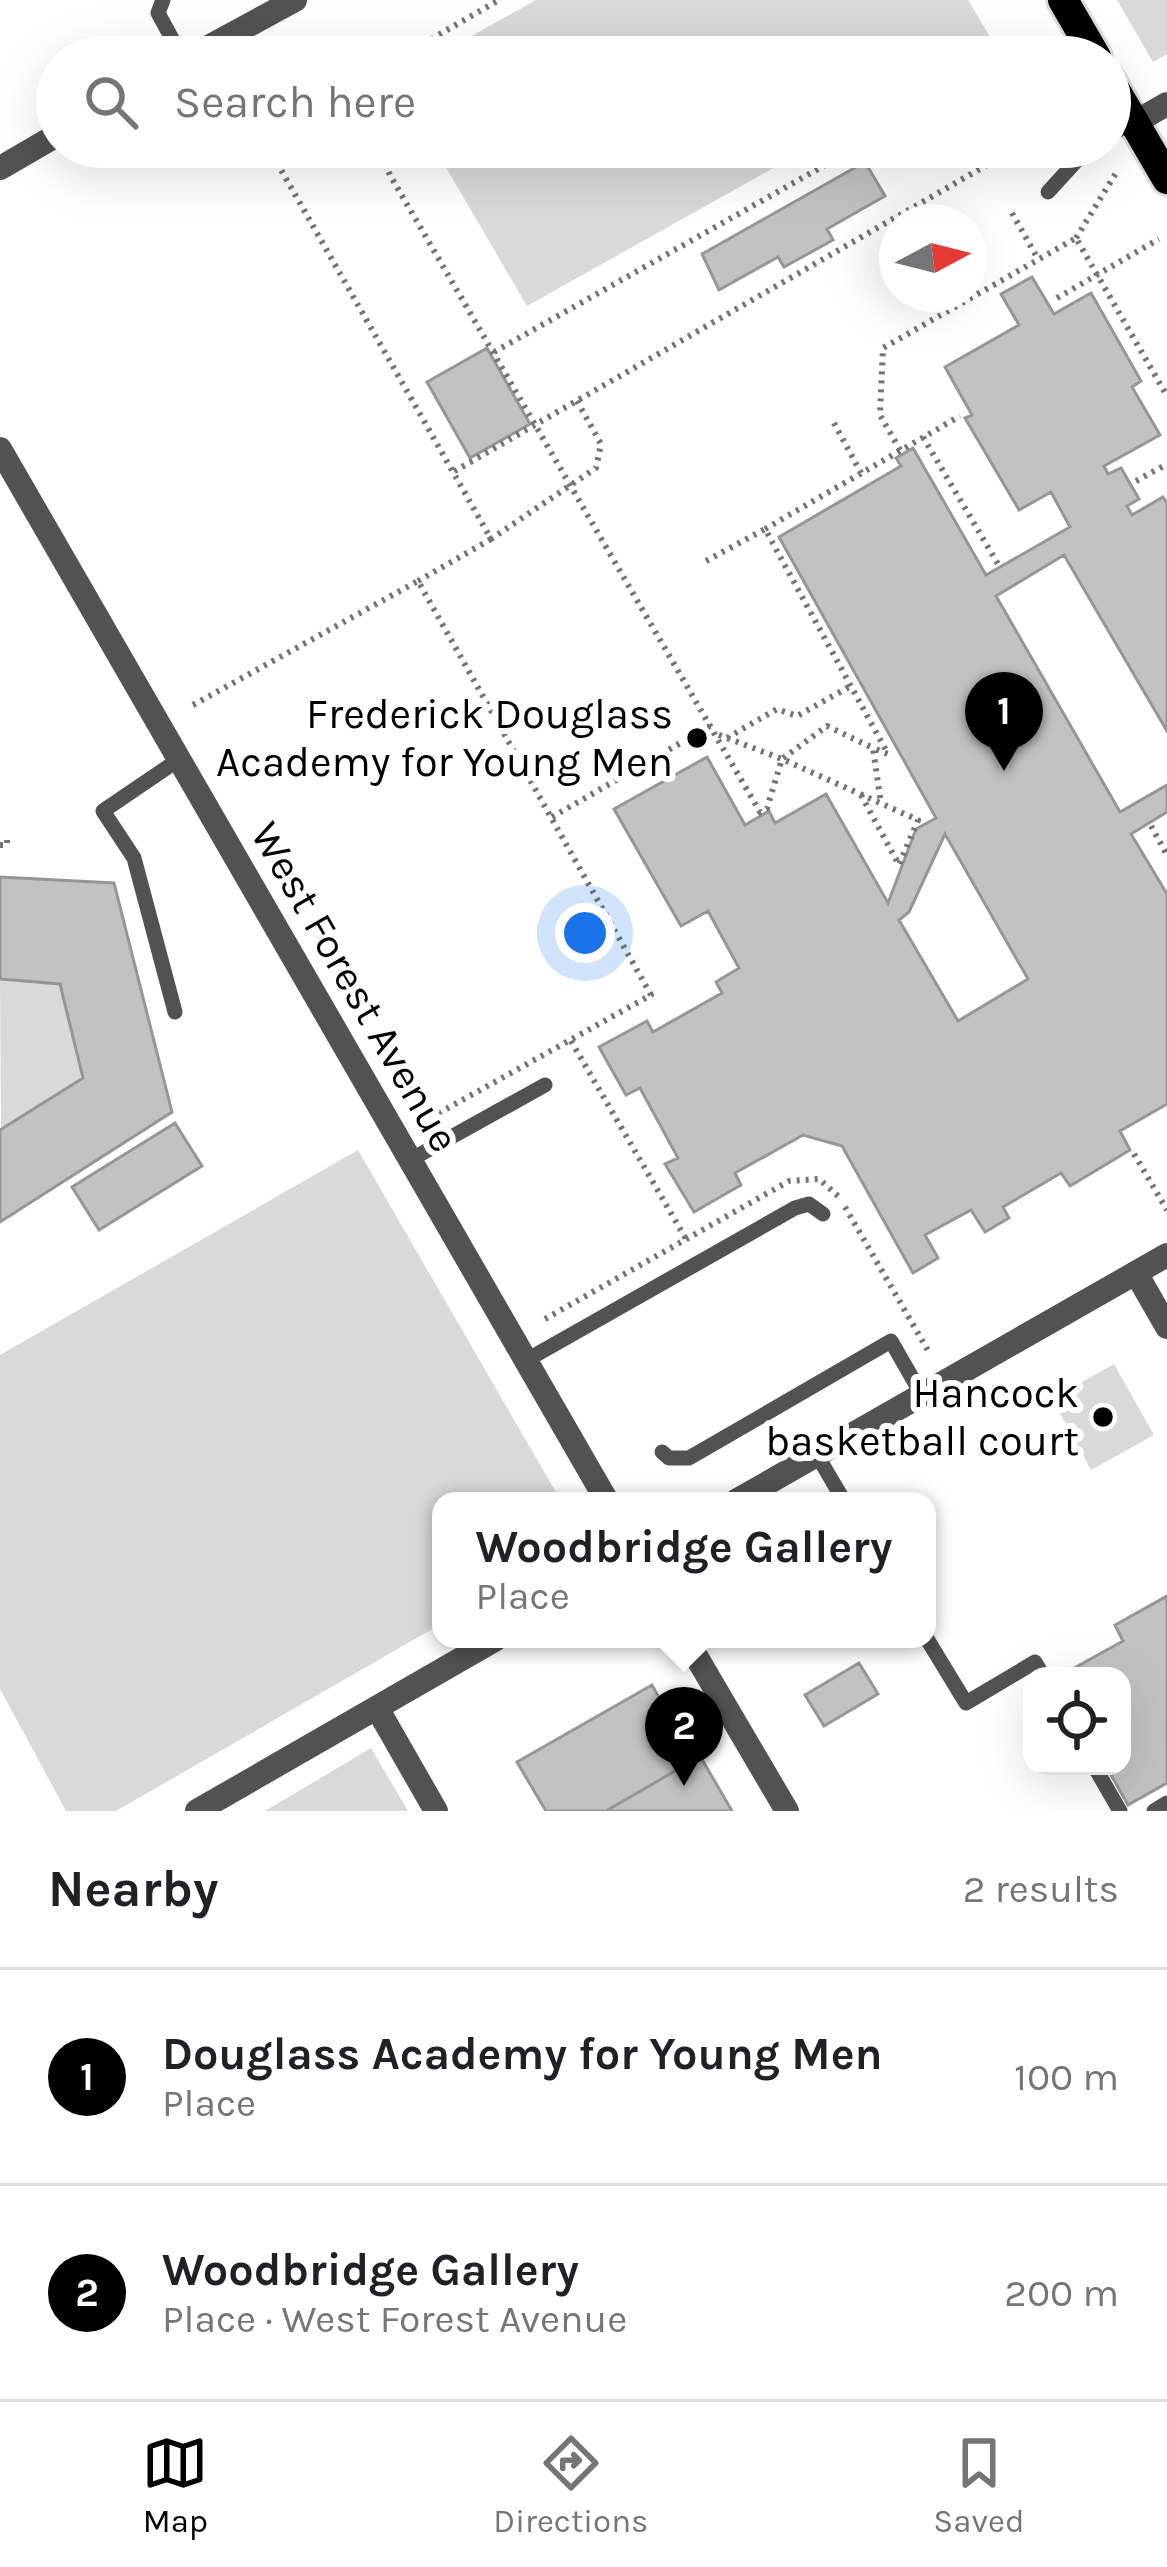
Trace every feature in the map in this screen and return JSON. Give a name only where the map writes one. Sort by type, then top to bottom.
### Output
[{"type":"main road","points":[[1064,0],[1084,36]]},
{"type":"main road","points":[[1131,139],[1167,179]]},
{"type":"street","points":[[226,36],[295,0]]},
{"type":"street","points":[[1131,124],[1167,104]]},
{"type":"street","points":[[0,168],[36,147]]},
{"type":"street","name":"West Forest Avenue","points":[[0,449],[602,1492]]},
{"type":"street","points":[[752,1492],[1167,1255]]},
{"type":"street","points":[[1136,1273],[1167,1327]]},
{"type":"street","points":[[197,1811],[480,1648]]},
{"type":"street","points":[[691,1648],[787,1811]]},
{"type":"street","points":[[376,1708],[436,1811]]},
{"type":"lane","points":[[163,0],[158,13],[173,36]]},
{"type":"lane","points":[[1048,192],[1069,168]]},
{"type":"lane","points":[[175,1012],[143,886],[123,837],[103,811],[178,760]]},
{"type":"lane","points":[[410,1160],[545,1085]]},
{"type":"lane","points":[[525,1361],[795,1208],[809,1204],[823,1214]]},
{"type":"lane","points":[[662,1452],[669,1459],[689,1458],[891,1341],[922,1395]]},
{"type":"lane","points":[[817,1455],[839,1492]]},
{"type":"lane","points":[[932,1648],[966,1703],[1023,1669]]},
{"type":"lane","points":[[1099,1775],[1120,1811]]},
{"type":"lane","points":[[1154,1811],[1167,1803]]},
{"type":"path","points":[[436,36],[499,0]]},
{"type":"path","points":[[280,168],[491,538]]},
{"type":"path","points":[[390,168],[760,812],[767,808],[782,759],[827,726],[888,754],[765,529]]},
{"type":"path","points":[[493,352],[820,168]]},
{"type":"path","points":[[453,472],[982,168]]},
{"type":"path","points":[[900,450],[880,415],[883,348],[1076,238],[1116,173]]},
{"type":"path","points":[[1012,213],[1038,259]]},
{"type":"path","points":[[1076,238],[1167,397]]},
{"type":"path","points":[[1057,298],[1159,239]]},
{"type":"path","points":[[193,705],[418,581],[590,476],[600,458],[601,444],[577,401]]},
{"type":"path","points":[[706,561],[960,416]]},
{"type":"path","points":[[834,423],[861,473]]},
{"type":"path","points":[[923,437],[998,564]]},
{"type":"path","points":[[1136,481],[1167,464]]},
{"type":"path","points":[[418,581],[651,995],[430,1118]]},
{"type":"path","points":[[727,739],[776,709],[797,716],[849,687]]},
{"type":"path","points":[[712,729],[918,820],[898,865],[861,795]]},
{"type":"path","points":[[551,818],[712,729]]},
{"type":"path","points":[[873,748],[881,804]]},
{"type":"path","points":[[1151,826],[1167,855]]},
{"type":"path","points":[[571,1041],[686,1239]]},
{"type":"path","points":[[1134,1154],[1167,1210]]},
{"type":"shaded area","points":[[536,0],[968,0],[990,36],[472,36]]},
{"type":"shaded area","points":[[1117,0],[1167,0],[1167,54],[1153,62]]},
{"type":"shaded area","points":[[446,168],[773,168],[527,306]]},
{"type":"shaded area","points":[[0,979],[60,984],[83,1078],[1,1130]]},
{"type":"shaded area","points":[[358,1150],[556,1492],[432,1492],[432,1629],[116,1811],[66,1811],[0,1689],[0,1355]]},
{"type":"shaded area","name":"Hancock basketball court","points":[[1114,1364],[1154,1435],[1091,1470],[1052,1399]]},
{"type":"shaded area","points":[[371,1748],[408,1811],[265,1811]]},
{"type":"building","points":[[854,168],[869,168],[885,196],[827,229],[833,240],[784,267],[778,257],[719,290],[702,254]]},
{"type":"building","points":[[1032,277],[1054,314],[1091,293],[1141,381],[1132,387],[1160,435],[1104,466],[1108,474],[1121,468],[1139,499],[1127,506],[1132,515],[1163,497],[1167,503],[1167,731],[1064,555],[996,596],[1120,812],[1167,785],[1167,812],[1131,834],[1167,894],[1167,1104],[1120,1131],[1130,1150],[1070,1186],[1061,1173],[1003,1207],[1009,1218],[985,1232],[971,1210],[925,1235],[938,1258],[913,1273],[842,1146],[803,1135],[735,1173],[741,1185],[694,1212],[665,1164],[678,1158],[640,1088],[626,1095],[599,1047],[647,1021],[653,1032],[722,993],[716,982],[739,968],[708,911],[681,926],[614,809],[707,757],[745,825],[769,811],[775,823],[826,794],[888,903],[916,829],[936,818],[779,537],[901,466],[896,458],[913,448],[986,575],[1070,527],[1051,492],[1019,510],[965,418],[972,415],[945,367],[1019,325],[1001,294]],"holes":[[[945,834],[1028,979],[958,1021],[899,920],[909,912]]]},
{"type":"building","points":[[487,348],[530,424],[470,458],[427,382]]},
{"type":"building","points":[[0,877],[114,883],[172,1112],[0,1222],[0,1130],[83,1078],[60,984],[0,979]]},
{"type":"building","points":[[175,1123],[202,1166],[99,1230],[72,1187]]},
{"type":"building","points":[[1167,1596],[1167,1783],[1128,1805],[1111,1775],[1131,1775],[1131,1667],[1076,1667],[1123,1641],[1115,1625]]},
{"type":"building","points":[[859,1663],[878,1694],[824,1726],[805,1695]]},
{"type":"building","points":[[652,1685],[694,1760],[606,1811],[546,1811],[517,1762]]},
{"type":"building","points":[[700,1756],[732,1811],[606,1811],[694,1760]]},
{"type":"place","name":"Frederick Douglass Academy for Young Men","points":[[697,738]]},
{"type":"place","name":"Douglass Academy for Young Men","points":[[1004,771]]},
{"type":"place","name":"Hancock basketball court","points":[[1103,1417]]},
{"type":"place","name":"Woodbridge Gallery","points":[[684,1786]]}]
